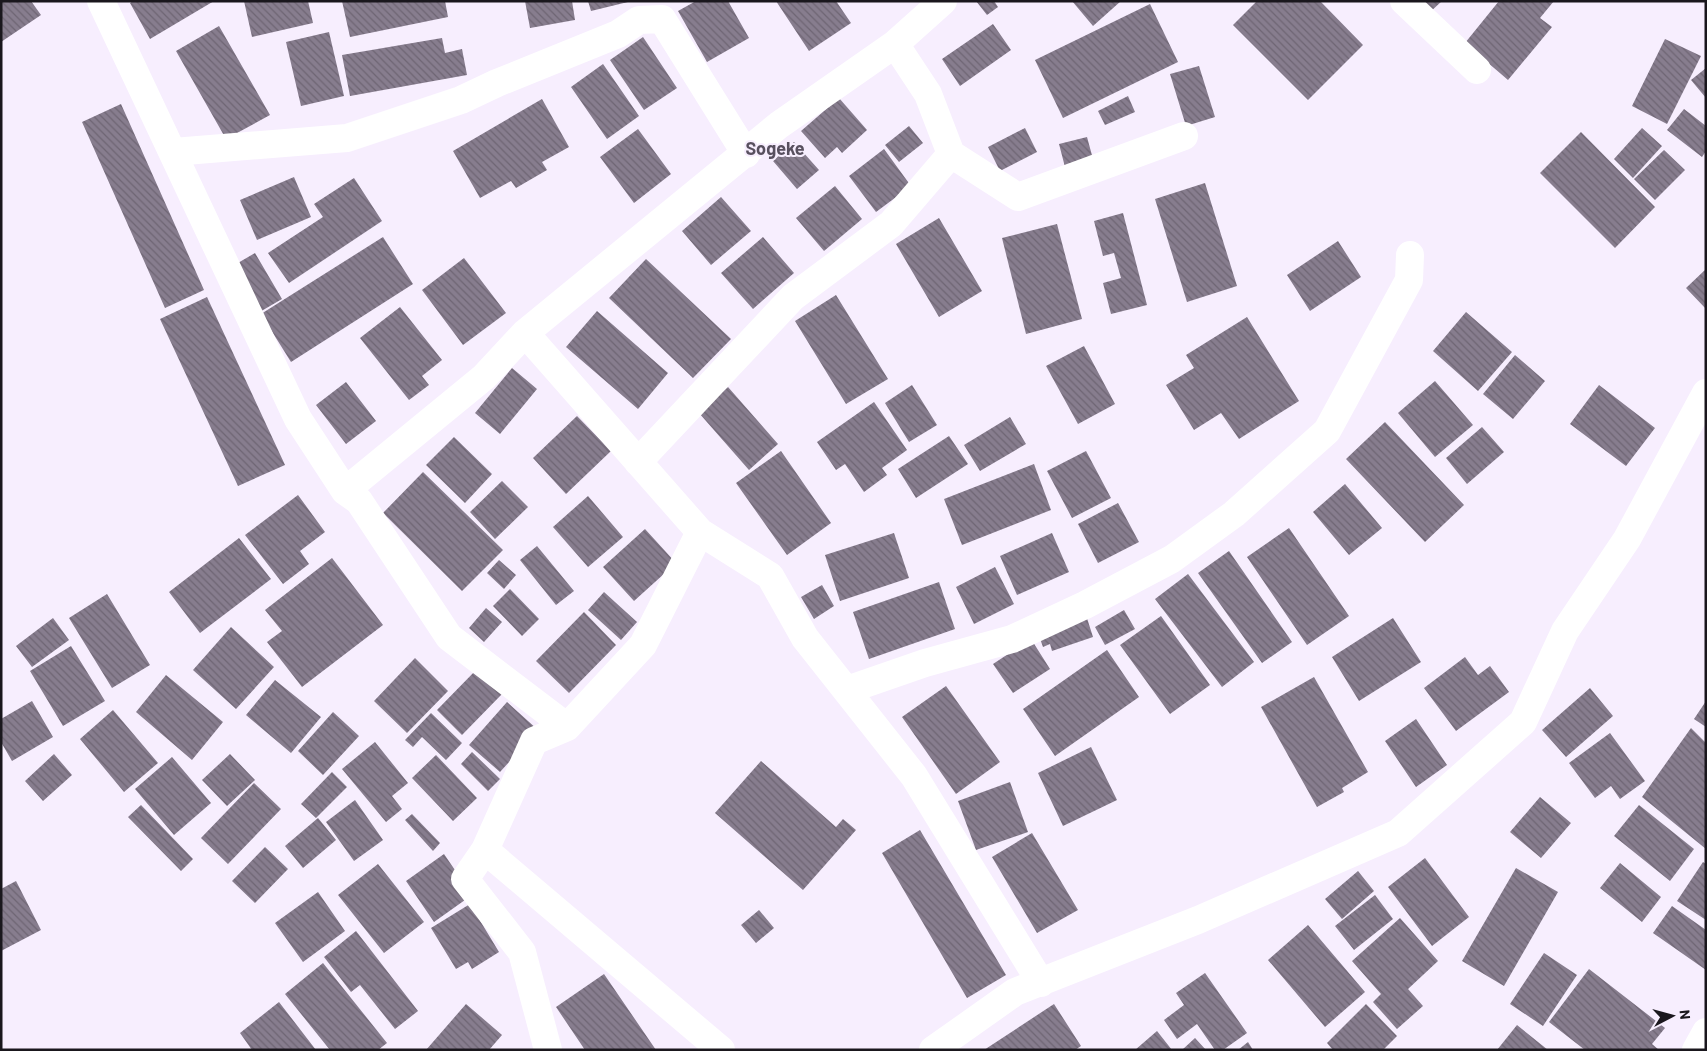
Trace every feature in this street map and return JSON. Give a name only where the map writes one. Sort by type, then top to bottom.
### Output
[{"type":"street","points":[[100,1],[298,418],[345,491],[359,501],[449,637],[567,726]]},
{"type":"street","points":[[345,491],[484,377],[525,333],[746,154],[779,125],[895,44],[943,1]]},
{"type":"street","points":[[1404,1],[1477,70]]},
{"type":"street","points":[[173,152],[347,138],[461,100],[497,83],[618,34],[640,20],[662,19],[746,154]]},
{"type":"street","points":[[895,44],[928,94],[951,154],[1018,197],[1184,136]]},
{"type":"street","points":[[638,462],[794,297],[891,224],[951,154]]},
{"type":"street","points":[[847,690],[925,663],[1012,640],[1085,605],[1172,559],[1234,514],[1327,431],[1409,280],[1410,255]]},
{"type":"street","points":[[525,333],[700,532],[770,576],[805,638],[914,776],[1042,982]]},
{"type":"street","points":[[933,1050],[1015,992],[1198,920],[1398,833],[1523,722],[1565,631],[1628,540],[1706,394]]},
{"type":"street","points":[[548,1050],[522,952],[465,879],[486,850],[534,741],[567,726],[643,645],[700,532]]},
{"type":"street","points":[[486,850],[721,1050]]},
{"type":"street","points":[[1696,1050],[1706,1032]]},
{"type":"building","points":[[1,1],[31,1],[41,15],[1,42]]},
{"type":"building","points":[[133,1],[214,1],[150,39],[130,3]]},
{"type":"building","points":[[244,1],[308,1],[313,23],[252,37]]},
{"type":"building","points":[[342,1],[445,1],[448,17],[350,37]]},
{"type":"building","points":[[525,1],[572,1],[575,20],[530,28]]},
{"type":"building","points":[[588,1],[628,1],[628,2],[591,11]]},
{"type":"building","points":[[696,1],[728,1],[749,38],[707,62],[678,11]]},
{"type":"building","points":[[776,1],[836,1],[851,23],[809,51]]},
{"type":"building","points":[[976,1],[994,1],[998,7],[987,15]]},
{"type":"building","points":[[1072,1],[1121,1],[1093,26]]},
{"type":"building","points":[[1257,1],[1320,1],[1363,45],[1308,100],[1233,25]]},
{"type":"building","points":[[1417,1],[1442,1],[1429,13]]},
{"type":"building","points":[[1499,1],[1554,1],[1540,18],[1552,27],[1508,80],[1465,43]]},
{"type":"building","points":[[1150,4],[1178,62],[1063,118],[1035,60]]},
{"type":"building","points":[[993,24],[1011,50],[960,86],[942,59]]},
{"type":"building","points":[[219,26],[270,115],[226,139],[176,51]]},
{"type":"building","points":[[329,32],[344,96],[301,106],[286,42]]},
{"type":"building","points":[[643,37],[677,88],[644,110],[610,60]]},
{"type":"building","points":[[442,38],[445,53],[462,49],[467,75],[350,96],[342,55]]},
{"type":"building","points":[[1665,39],[1701,56],[1667,124],[1632,106]]},
{"type":"building","points":[[603,64],[639,116],[607,139],[571,87]]},
{"type":"building","points":[[1199,66],[1215,117],[1186,126],[1170,74]]},
{"type":"building","points":[[1706,68],[1706,98],[1691,80]]},
{"type":"building","points":[[1128,96],[1135,112],[1105,125],[1098,111]]},
{"type":"building","points":[[839,98],[867,130],[842,153],[837,147],[825,158],[801,131]]},
{"type":"building","points":[[542,99],[569,147],[542,162],[547,170],[516,188],[511,181],[480,198],[453,151]]},
{"type":"building","points":[[121,104],[204,290],[165,308],[82,122]]},
{"type":"building","points":[[1684,109],[1706,126],[1706,151],[1702,157],[1667,130]]},
{"type":"building","points":[[909,126],[923,143],[899,162],[885,145]]},
{"type":"building","points":[[1025,128],[1037,152],[1000,171],[988,147]]},
{"type":"building","points":[[1642,128],[1662,146],[1633,178],[1614,159]]},
{"type":"building","points":[[638,129],[671,174],[634,203],[600,157]]},
{"type":"building","points":[[1581,132],[1655,207],[1615,248],[1540,173]]},
{"type":"building","points":[[1087,137],[1093,159],[1065,167],[1059,144]]},
{"type":"building","points":[[794,142],[819,170],[797,189],[773,161]]},
{"type":"building","points":[[884,149],[911,186],[876,212],[849,176]]},
{"type":"building","points":[[1664,150],[1685,170],[1655,200],[1634,179]]},
{"type":"building","points":[[294,177],[311,217],[257,240],[240,200]]},
{"type":"building","points":[[354,178],[382,221],[289,283],[268,253],[323,217],[314,204]]},
{"type":"building","points":[[1205,183],[1237,286],[1187,302],[1155,199]]},
{"type":"building","points":[[835,186],[862,219],[824,251],[796,218]]},
{"type":"building","points":[[721,197],[751,231],[711,265],[682,231]]},
{"type":"building","points":[[1123,213],[1147,305],[1111,314],[1103,283],[1121,278],[1114,253],[1103,256],[1094,221]]},
{"type":"building","points":[[939,218],[982,291],[939,317],[896,244]]},
{"type":"building","points":[[1057,224],[1082,319],[1026,334],[1002,238]]},
{"type":"building","points":[[383,237],[413,284],[291,362],[261,314]]},
{"type":"building","points":[[763,237],[794,273],[753,309],[721,273]]},
{"type":"building","points":[[1338,241],[1361,277],[1310,311],[1287,275]]},
{"type":"building","points":[[255,253],[282,299],[258,313],[231,267]]},
{"type":"building","points":[[464,258],[506,313],[463,345],[422,290]]},
{"type":"building","points":[[646,259],[731,339],[693,378],[609,298]]},
{"type":"building","points":[[1706,269],[1706,309],[1686,288]]},
{"type":"building","points":[[836,295],[888,379],[846,404],[795,321]]},
{"type":"building","points":[[207,297],[285,465],[238,486],[160,319]]},
{"type":"building","points":[[400,307],[442,360],[422,376],[429,385],[409,400],[360,338]]},
{"type":"building","points":[[597,311],[668,373],[638,409],[566,347]]},
{"type":"building","points":[[1466,312],[1512,352],[1478,391],[1433,351]]},
{"type":"building","points":[[1247,317],[1299,401],[1239,439],[1221,413],[1194,430],[1166,385],[1194,368],[1186,355]]},
{"type":"building","points":[[1084,346],[1115,404],[1078,424],[1046,366]]},
{"type":"building","points":[[1515,355],[1545,381],[1513,419],[1483,394]]},
{"type":"building","points":[[512,368],[537,389],[500,434],[475,413]]},
{"type":"building","points":[[1435,381],[1473,425],[1435,457],[1398,413]]},
{"type":"building","points":[[346,382],[376,421],[346,444],[316,405]]},
{"type":"building","points":[[912,385],[937,425],[909,442],[885,403]]},
{"type":"building","points":[[1599,385],[1655,428],[1626,466],[1570,424]]},
{"type":"building","points":[[728,387],[778,444],[749,470],[699,413]]},
{"type":"building","points":[[874,402],[907,450],[882,468],[887,475],[864,492],[845,464],[836,470],[817,442]]},
{"type":"building","points":[[577,416],[611,451],[566,494],[533,458]]},
{"type":"building","points":[[1010,417],[1026,444],[980,471],[964,445]]},
{"type":"building","points":[[1385,422],[1464,505],[1425,542],[1346,459]]},
{"type":"building","points":[[1482,427],[1504,452],[1467,484],[1446,458]]},
{"type":"building","points":[[949,436],[968,464],[916,498],[898,469]]},
{"type":"building","points":[[454,437],[492,474],[465,503],[426,465]]},
{"type":"building","points":[[781,451],[831,523],[787,555],[736,483]]},
{"type":"building","points":[[1086,451],[1111,498],[1072,518],[1047,471]]},
{"type":"building","points":[[1034,464],[1051,510],[962,545],[944,499]]},
{"type":"building","points":[[423,472],[503,550],[462,591],[383,513]]},
{"type":"building","points":[[502,481],[528,507],[495,539],[470,512]]},
{"type":"building","points":[[1345,484],[1382,528],[1349,555],[1313,512]]},
{"type":"building","points":[[298,495],[325,532],[300,551],[309,564],[283,584],[245,535]]},
{"type":"building","points":[[588,496],[623,537],[588,567],[553,527]]},
{"type":"building","points":[[1118,503],[1139,542],[1098,563],[1078,524]]},
{"type":"building","points":[[1289,528],[1349,616],[1307,645],[1247,557]]},
{"type":"building","points":[[645,529],[676,563],[634,601],[603,567]]},
{"type":"building","points":[[894,533],[909,578],[840,601],[825,555]]},
{"type":"building","points":[[1052,533],[1069,572],[1017,595],[1000,556]]},
{"type":"building","points":[[239,538],[271,579],[200,633],[169,592]]},
{"type":"building","points":[[537,546],[574,591],[556,605],[520,560]]},
{"type":"building","points":[[1229,551],[1292,642],[1262,663],[1198,573]]},
{"type":"building","points":[[332,558],[383,625],[302,687],[267,642],[282,631],[265,610]]},
{"type":"building","points":[[499,560],[516,575],[504,589],[487,573]]},
{"type":"building","points":[[995,567],[1014,604],[974,624],[956,587]]},
{"type":"building","points":[[1188,574],[1254,662],[1222,687],[1155,599]]},
{"type":"building","points":[[939,582],[955,629],[869,659],[853,612]]},
{"type":"building","points":[[822,585],[834,606],[814,619],[801,597]]},
{"type":"building","points":[[510,589],[539,619],[522,636],[493,606]]},
{"type":"building","points":[[604,592],[637,622],[621,640],[588,610]]},
{"type":"building","points":[[107,594],[150,665],[112,688],[69,618]]},
{"type":"building","points":[[486,608],[502,622],[484,642],[469,628]]},
{"type":"building","points":[[1124,610],[1135,629],[1105,645],[1095,627]]},
{"type":"building","points":[[584,612],[616,645],[569,693],[536,661]]},
{"type":"building","points":[[1086,615],[1093,637],[1052,651],[1050,644],[1043,647],[1037,630]]},
{"type":"building","points":[[1161,616],[1210,685],[1170,714],[1120,645]]},
{"type":"building","points":[[53,618],[69,640],[32,667],[16,646]]},
{"type":"building","points":[[1393,618],[1421,662],[1359,701],[1332,657]]},
{"type":"building","points":[[231,627],[274,667],[236,709],[193,670]]},
{"type":"building","points":[[1031,639],[1050,669],[1013,693],[993,664]]},
{"type":"building","points":[[71,646],[105,701],[63,726],[30,671]]},
{"type":"building","points":[[1107,650],[1139,697],[1055,756],[1023,709]]},
{"type":"building","points":[[1465,657],[1478,675],[1490,666],[1509,692],[1456,731],[1424,688]]},
{"type":"building","points":[[415,658],[448,691],[407,733],[374,701]]},
{"type":"building","points":[[477,669],[502,694],[462,735],[437,710]]},
{"type":"building","points":[[166,675],[223,722],[192,760],[136,712]]},
{"type":"building","points":[[1314,677],[1368,772],[1342,788],[1344,792],[1317,807],[1261,707]]},
{"type":"building","points":[[275,680],[321,717],[291,753],[246,715]]},
{"type":"building","points":[[946,686],[1000,762],[956,794],[902,717]]},
{"type":"building","points":[[1590,688],[1613,716],[1566,757],[1542,730]]},
{"type":"building","points":[[32,701],[53,737],[12,761],[1,742],[1,719]]},
{"type":"building","points":[[1706,701],[1706,727],[1694,719]]},
{"type":"building","points":[[507,702],[538,730],[500,772],[469,745]]},
{"type":"building","points":[[113,710],[158,763],[124,792],[80,739]]},
{"type":"building","points":[[333,712],[359,736],[323,775],[298,751]]},
{"type":"building","points":[[431,713],[462,743],[446,760],[422,737],[413,747],[405,740]]},
{"type":"building","points":[[1416,719],[1447,765],[1416,787],[1385,741]]},
{"type":"building","points":[[1691,728],[1706,743],[1706,849],[1642,797]]},
{"type":"building","points":[[1610,733],[1645,781],[1620,799],[1611,786],[1595,798],[1569,763]]},
{"type":"building","points":[[375,742],[408,783],[392,796],[402,809],[386,822],[342,769]]},
{"type":"building","points":[[1091,747],[1117,800],[1063,826],[1038,773]]},
{"type":"building","points":[[472,752],[500,779],[488,791],[461,764]]},
{"type":"building","points":[[54,754],[72,775],[43,801],[25,781]]},
{"type":"building","points":[[230,754],[255,780],[227,806],[202,780]]},
{"type":"building","points":[[436,755],[477,798],[453,821],[412,778]]},
{"type":"building","points":[[172,757],[211,803],[174,835],[135,789]]},
{"type":"building","points":[[761,761],[836,827],[843,819],[856,830],[803,890],[715,813]]},
{"type":"building","points":[[332,772],[347,787],[316,818],[301,804]]},
{"type":"building","points":[[1010,782],[1028,832],[976,850],[958,801]]},
{"type":"building","points":[[254,783],[281,809],[228,864],[201,838]]},
{"type":"building","points":[[1540,797],[1571,823],[1541,858],[1510,832]]},
{"type":"building","points":[[355,800],[383,840],[354,861],[326,822]]},
{"type":"building","points":[[141,805],[193,859],[181,871],[128,817]]},
{"type":"building","points":[[1639,805],[1694,849],[1670,881],[1614,836]]},
{"type":"building","points":[[412,814],[440,843],[433,851],[405,820]]},
{"type":"building","points":[[318,818],[336,840],[303,868],[285,846]]},
{"type":"building","points":[[920,830],[1006,975],[967,998],[882,853]]},
{"type":"building","points":[[1032,833],[1078,910],[1037,933],[992,857]]},
{"type":"building","points":[[265,847],[288,869],[255,903],[232,881]]},
{"type":"building","points":[[444,854],[472,895],[434,922],[406,881]]},
{"type":"building","points":[[1425,858],[1469,917],[1432,946],[1388,887]]},
{"type":"building","points":[[1703,862],[1706,864],[1706,920],[1677,901]]},
{"type":"building","points":[[1620,863],[1661,897],[1642,922],[1600,888]]},
{"type":"building","points":[[378,864],[424,922],[384,953],[338,895]]},
{"type":"building","points":[[1516,868],[1558,892],[1504,986],[1462,961]]},
{"type":"building","points":[[1358,871],[1374,891],[1342,919],[1325,899]]},
{"type":"building","points":[[16,881],[41,930],[1,951],[1,889]]},
{"type":"building","points":[[318,892],[345,931],[303,962],[275,923]]},
{"type":"building","points":[[1375,895],[1393,919],[1354,950],[1335,926]]},
{"type":"building","points":[[470,904],[499,952],[472,969],[468,962],[456,969],[431,928]]},
{"type":"building","points":[[1672,906],[1706,930],[1706,970],[1653,933]]},
{"type":"building","points":[[759,910],[774,928],[756,943],[741,925]]},
{"type":"building","points":[[1400,918],[1438,961],[1408,989],[1423,1006],[1397,1029],[1373,1002],[1381,994],[1352,961]]},
{"type":"building","points":[[1308,925],[1365,992],[1325,1027],[1268,960]]},
{"type":"building","points":[[356,931],[418,1011],[395,1029],[360,985],[351,992],[324,957]]},
{"type":"building","points":[[1544,953],[1577,975],[1543,1026],[1510,1004]]},
{"type":"building","points":[[323,963],[387,1043],[378,1050],[330,1050],[285,994]]},
{"type":"building","points":[[1589,969],[1665,1028],[1652,1044],[1659,1050],[1585,1050],[1549,1022]]},
{"type":"building","points":[[1205,973],[1247,1033],[1223,1050],[1215,1050],[1197,1024],[1177,1039],[1164,1020],[1184,1005],[1176,993]]},
{"type":"building","points":[[604,974],[656,1050],[585,1050],[556,1007]]},
{"type":"building","points":[[279,1002],[316,1050],[252,1050],[240,1033]]},
{"type":"building","points":[[466,1004],[502,1035],[489,1050],[426,1050]]},
{"type":"building","points":[[1054,1004],[1081,1046],[1075,1050],[984,1050]]},
{"type":"building","points":[[1366,1004],[1397,1036],[1383,1050],[1333,1050],[1327,1043]]},
{"type":"building","points":[[1517,1025],[1548,1050],[1497,1050]]},
{"type":"building","points":[[1157,1031],[1172,1050],[1135,1050]]},
{"type":"building","points":[[1195,1038],[1206,1050],[1182,1050]]},
{"type":"building","points":[[1248,1042],[1253,1050],[1238,1050]]},
{"type":"district","name":"Sogeke","points":[[775,149]]}]
